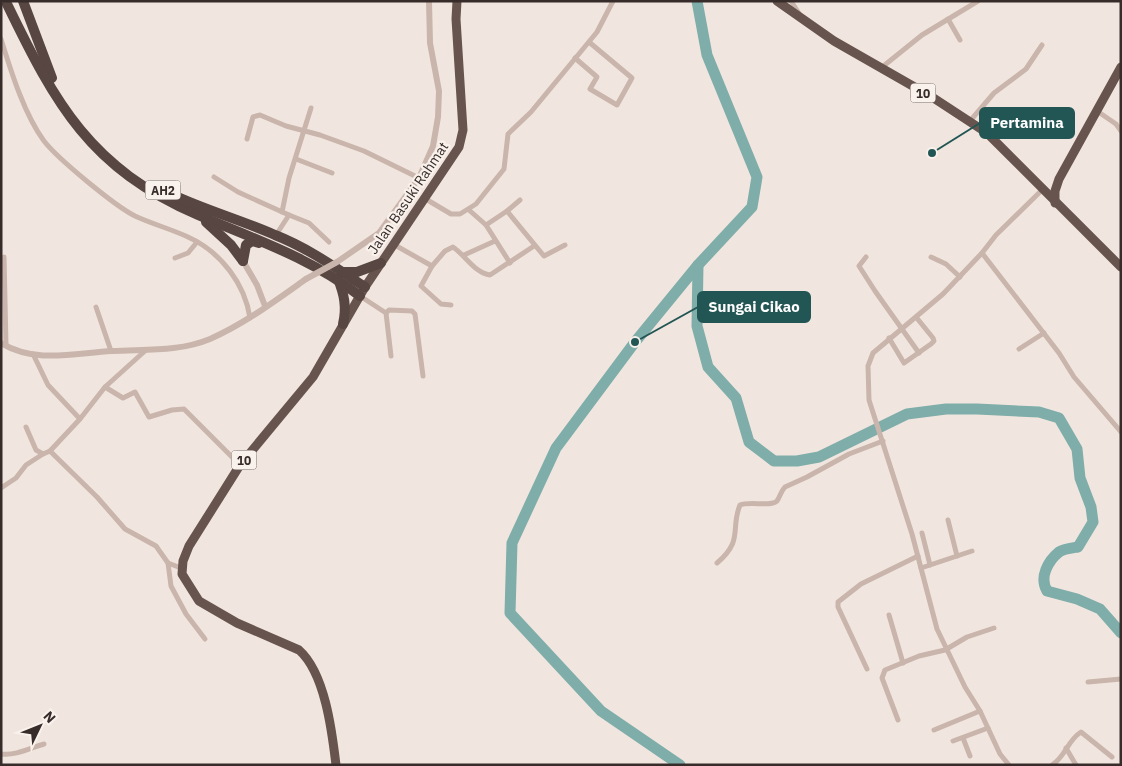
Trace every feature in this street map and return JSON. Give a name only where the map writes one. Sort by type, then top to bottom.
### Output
[{"type":"highway","name":"AH2","points":[[23,1],[46,66],[61,96],[76,119],[102,149],[137,175],[163,190],[196,206],[276,235],[313,253],[339,271],[363,292]]},
{"type":"highway","name":"Jalan Basuki Rahmat","points":[[363,292],[424,198],[448,166],[462,139],[457,1]]},
{"type":"highway","name":"10","points":[[777,1],[834,41],[970,121],[987,133],[1121,268]]},
{"type":"highway","points":[[8,4],[47,82],[70,118],[87,141],[99,153],[135,182],[195,214],[267,244]]},
{"type":"highway","points":[[1055,203],[1058,178],[1121,67]]},
{"type":"highway","points":[[1040,187],[1058,178]]},
{"type":"highway","points":[[195,214],[216,230],[243,261]]},
{"type":"highway","points":[[243,261],[244,250],[249,242],[267,244]]},
{"type":"highway","name":"AH2","points":[[267,244],[307,261],[339,271]]},
{"type":"highway","points":[[344,324],[346,314],[339,271],[358,272],[381,263]]},
{"type":"highway","name":"10","points":[[181,568],[189,546],[240,465],[306,387],[363,292]]},
{"type":"highway","points":[[181,568],[185,581],[199,601],[241,625],[299,650],[314,668],[326,707],[336,765]]},
{"type":"street","points":[[4,257],[4,344],[20,352],[70,356],[111,350],[182,346],[208,340],[250,318],[306,279],[339,271],[379,233],[419,178],[433,146],[438,117],[439,91],[430,43],[430,1]]},
{"type":"street","points":[[424,198],[450,214],[460,214],[469,210],[501,175],[504,169],[508,134],[531,112],[589,42],[602,24],[613,1]]},
{"type":"street","points":[[791,1],[803,19]]},
{"type":"street","points":[[881,68],[911,43],[978,1]]},
{"type":"street","points":[[948,19],[960,40]]},
{"type":"street","points":[[1,39],[22,97],[45,142],[127,211],[198,242],[216,257],[236,279],[248,302],[250,318]]},
{"type":"street","points":[[575,58],[597,78],[590,89],[617,105],[632,78],[589,42]]},
{"type":"street","points":[[970,121],[994,93],[1026,70],[1042,45]]},
{"type":"street","points":[[282,212],[311,108]]},
{"type":"street","points":[[1096,112],[1116,124],[1121,131]]},
{"type":"street","points":[[247,139],[253,117],[258,114],[364,151],[419,178]]},
{"type":"street","points":[[296,159],[332,173]]},
{"type":"street","points":[[214,177],[238,192],[309,223],[329,242]]},
{"type":"street","points":[[1009,765],[1000,754],[980,711],[945,650],[933,616],[918,556],[883,441],[872,412],[867,388],[868,366],[873,353],[960,277],[1040,187]]},
{"type":"street","points":[[486,225],[520,200]]},
{"type":"street","points":[[469,210],[486,225],[510,263]]},
{"type":"street","points":[[507,210],[534,246],[544,256],[565,244]]},
{"type":"street","points":[[276,235],[289,215]]},
{"type":"street","points":[[464,255],[495,241]]},
{"type":"street","points":[[174,258],[188,252],[198,242]]},
{"type":"street","points":[[394,244],[432,266]]},
{"type":"street","points":[[451,305],[441,304],[421,286],[432,266],[449,248],[453,247],[464,255],[478,271],[486,274],[496,273],[534,246]]},
{"type":"street","points":[[982,253],[1044,333],[1074,377],[1121,432]]},
{"type":"street","points":[[866,257],[859,266],[919,353]]},
{"type":"street","points":[[931,257],[946,264],[960,277]]},
{"type":"street","points":[[243,261],[257,284],[265,306]]},
{"type":"street","points":[[363,292],[386,313],[391,356]]},
{"type":"street","points":[[96,307],[111,350]]},
{"type":"street","points":[[386,313],[389,310],[412,311],[415,314],[423,376]]},
{"type":"street","points":[[889,338],[904,363],[919,353],[934,341],[916,317]]},
{"type":"street","points":[[1019,349],[1044,333]]},
{"type":"street","points":[[1,488],[16,478],[26,465],[50,451],[80,419],[105,387],[147,349]]},
{"type":"street","points":[[33,354],[48,385],[80,419]]},
{"type":"street","points":[[105,387],[123,398],[135,392],[149,417],[172,410],[184,409],[240,465]]},
{"type":"street","points":[[26,427],[36,450],[43,454]]},
{"type":"street","points":[[717,563],[732,545],[737,533],[741,505],[775,502],[784,486],[807,478],[850,454],[883,441]]},
{"type":"street","points":[[50,451],[98,497],[125,529],[156,546],[168,563],[172,586],[186,614],[205,639]]},
{"type":"street","points":[[948,520],[957,556]]},
{"type":"street","points":[[922,533],[930,565]]},
{"type":"street","points":[[920,568],[972,550]]},
{"type":"street","points":[[867,669],[838,607],[838,602],[861,584],[918,556]]},
{"type":"street","points":[[168,563],[181,568]]},
{"type":"street","points":[[888,615],[902,662]]},
{"type":"street","points":[[898,720],[882,678],[885,670],[902,662],[945,650],[967,637],[994,628]]},
{"type":"street","points":[[1088,682],[1121,679]]},
{"type":"street","points":[[934,730],[980,711]]},
{"type":"street","points":[[953,741],[988,728]]},
{"type":"street","points":[[1052,765],[1064,755],[1066,748],[1078,734],[1083,732],[1112,757]]},
{"type":"street","points":[[962,738],[970,756]]},
{"type":"street","points":[[1,754],[18,753],[28,747],[44,744]]},
{"type":"street","points":[[1066,748],[1076,765]]},
{"type":"waterway","points":[[680,765],[601,711],[510,613],[512,543],[556,448],[635,342],[698,265],[752,207],[757,177],[707,55],[697,1]]},
{"type":"waterway","points":[[698,265],[697,326],[708,367],[736,398],[749,442],[774,461],[797,461],[819,457],[907,414],[946,409],[977,409],[1039,412],[1059,418],[1077,449],[1080,478],[1091,507],[1093,522],[1078,547],[1061,551],[1051,560],[1044,575],[1045,586],[1047,591],[1077,599],[1100,609],[1121,633]]},
{"type":"place","name":"Pertamina","points":[[932,153]]},
{"type":"place","name":"Sungai Cikao","points":[[635,342]]}]
